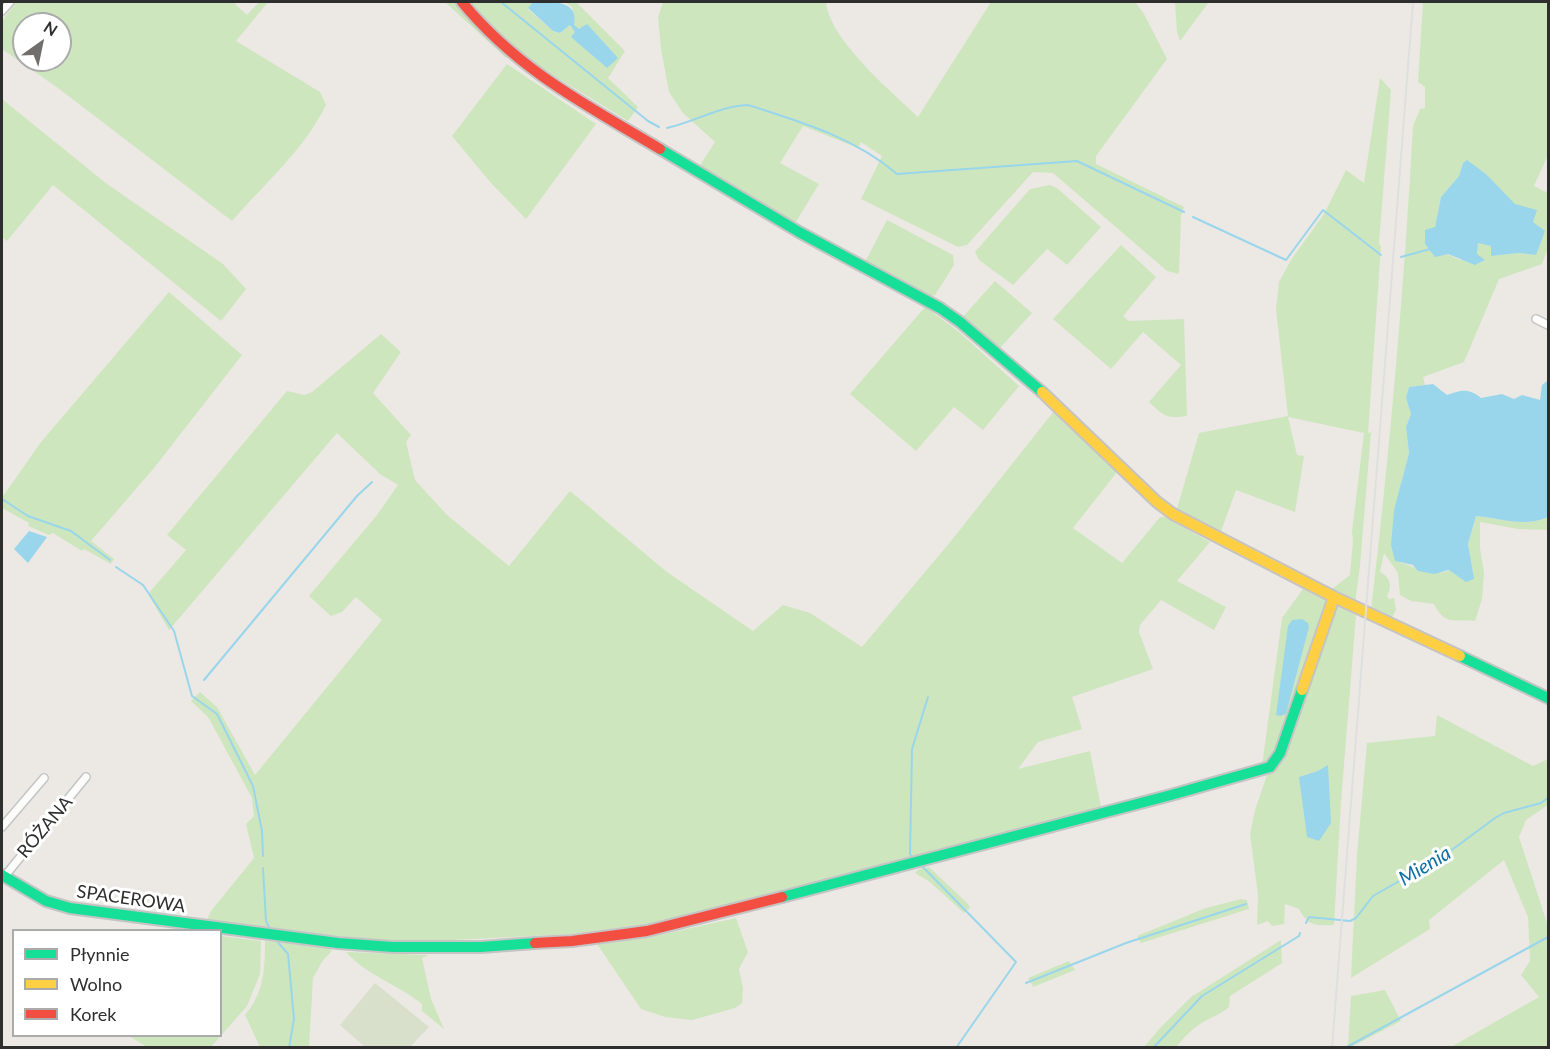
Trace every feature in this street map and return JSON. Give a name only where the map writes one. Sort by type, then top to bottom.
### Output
[{"type":"street","points":[[2,11],[10,2]]},
{"type":"street","points":[[462,2],[478,22],[525,65],[554,86],[799,232],[932,304],[960,322],[1056,404],[1156,502],[1173,514],[1334,597],[1548,698]]},
{"type":"street","points":[[1536,319],[1548,324]]},
{"type":"street","name":"SPACEROWA","points":[[3,876],[46,901],[70,908],[338,943],[393,947],[481,947],[572,941],[647,931],[918,862],[1182,792],[1270,766],[1280,753],[1334,597]]},
{"type":"street","name":"RÓŻANA","points":[[3,876],[86,777]]},
{"type":"street","points":[[2,827],[44,778]]},
{"type":"green space","points":[[16,2],[233,2],[247,15],[259,2],[268,2],[236,41],[320,92],[326,105],[307,137],[232,221],[35,72],[72,72],[72,12],[12,12],[12,56],[2,49],[2,21]]},
{"type":"green space","points":[[445,2],[533,2],[528,9],[553,31],[560,33],[570,25],[576,32],[572,37],[607,68],[574,25],[572,7],[565,2],[576,2],[625,51],[608,78],[638,107],[628,121],[528,60],[505,57]]},
{"type":"green space","points":[[663,2],[826,2],[838,32],[849,48],[918,117],[991,2],[1135,2],[1144,14],[1167,59],[1096,156],[1096,164],[1184,207],[1181,216],[1179,274],[1167,271],[1053,173],[1033,172],[967,245],[958,247],[861,199],[882,156],[861,142],[858,148],[803,126],[780,163],[819,184],[794,225],[697,170],[715,142],[683,113],[669,92],[658,17]]},
{"type":"green space","points":[[1175,2],[1209,2],[1180,41],[1177,32]]},
{"type":"green space","points":[[1423,2],[1548,2],[1548,155],[1534,186],[1548,193],[1548,248],[1542,264],[1499,279],[1464,362],[1423,377],[1425,385],[1409,387],[1406,398],[1411,414],[1406,427],[1409,453],[1401,483],[1395,561],[1430,572],[1444,572],[1469,555],[1468,544],[1476,516],[1521,522],[1548,517],[1548,530],[1518,529],[1480,522],[1480,548],[1484,573],[1482,599],[1475,621],[1446,619],[1434,604],[1411,601],[1400,595],[1398,573],[1384,553],[1380,572],[1390,582],[1387,596],[1389,599],[1394,598],[1396,610],[1391,619],[1371,610],[1396,368],[1413,126],[1420,109],[1425,108],[1425,87],[1418,82]],"holes":[[[1463,163],[1486,174],[1532,222],[1536,255],[1519,253],[1491,256],[1491,246],[1478,242],[1477,254],[1460,260],[1425,244],[1425,231],[1435,228],[1441,197],[1459,176]]]},
{"type":"green space","points":[[507,64],[596,124],[526,219],[491,183],[452,136]]},
{"type":"green space","points":[[1380,78],[1391,90],[1368,433],[1371,432],[1355,603],[1333,592],[1332,589],[1350,575],[1352,532],[1364,433],[1288,417],[1297,455],[1304,456],[1295,512],[1236,490],[1220,534],[1176,512],[1199,433],[1288,416],[1276,309],[1279,282],[1291,260],[1324,214],[1346,170],[1364,183]]},
{"type":"green space","points":[[2,99],[107,184],[223,264],[246,289],[221,321],[53,185],[7,241],[2,237]]},
{"type":"green space","points":[[1050,185],[1057,188],[1101,227],[1067,265],[1047,249],[1013,285],[979,260],[975,252],[1030,189]]},
{"type":"green space","points":[[887,220],[953,255],[954,265],[935,295],[928,297],[865,262]]},
{"type":"green space","points":[[1121,245],[1156,277],[1123,316],[1129,321],[1184,319],[1187,416],[1166,415],[1149,402],[1181,365],[1143,332],[1111,369],[1053,319]]},
{"type":"green space","points":[[995,281],[1032,313],[999,349],[962,318]]},
{"type":"green space","points":[[169,292],[242,355],[154,468],[91,541],[114,559],[111,564],[84,549],[82,551],[53,533],[49,535],[28,526],[29,523],[2,508],[2,494],[4,495],[41,442]]},
{"type":"green space","points":[[925,307],[958,331],[1019,386],[983,430],[954,407],[916,451],[850,394]]},
{"type":"green space","points":[[381,334],[401,352],[373,393],[411,435],[406,442],[415,480],[447,515],[509,566],[570,491],[667,572],[753,631],[783,605],[810,613],[862,647],[951,541],[1054,411],[1117,472],[1073,528],[1122,563],[1160,517],[1165,517],[1210,542],[1177,581],[1226,607],[1214,630],[1161,600],[1140,625],[1139,632],[1153,669],[1072,697],[1082,729],[1038,742],[1018,769],[1090,751],[1101,807],[698,913],[648,924],[570,934],[390,941],[263,929],[207,920],[211,911],[254,858],[246,824],[254,816],[252,798],[219,737],[208,717],[191,701],[200,692],[217,707],[255,775],[382,620],[356,597],[342,612],[331,616],[309,596],[377,515],[398,485],[380,474],[337,433],[169,630],[148,594],[186,550],[167,535],[287,391],[304,395],[312,392]]},
{"type":"green space","points":[[1303,589],[1356,615],[1334,925],[1313,924],[1299,909],[1285,904],[1284,924],[1272,926],[1268,921],[1257,925],[1258,895],[1250,834],[1255,810],[1267,775],[1262,766],[1282,618]]},
{"type":"green space","points":[[1437,715],[1533,766],[1548,759],[1548,805],[1526,820],[1519,837],[1548,926],[1548,1047],[1451,1047],[1539,997],[1521,975],[1530,961],[1528,917],[1504,860],[1429,920],[1430,929],[1351,978],[1357,855],[1367,743],[1435,736]]},
{"type":"green space","points":[[929,867],[970,908],[964,913],[930,882],[915,873],[919,869]]},
{"type":"green space","points":[[1241,899],[1247,900],[1249,909],[1141,943],[1137,936],[1206,908]]},
{"type":"green space","points":[[736,918],[748,952],[739,969],[743,988],[742,1003],[735,1008],[692,1020],[665,1017],[641,1009],[597,944],[646,938]]},
{"type":"green space","points":[[222,936],[261,941],[260,974],[247,1006],[222,1034]]},
{"type":"green space","points":[[1281,940],[1282,963],[1230,996],[1229,1007],[1193,1029],[1176,1047],[1144,1047],[1191,997]]},
{"type":"green space","points":[[265,941],[328,947],[332,951],[323,960],[313,978],[309,1047],[260,1047],[245,1015],[260,989],[265,961]]},
{"type":"green space","points":[[346,952],[429,955],[422,958],[431,999],[444,1029],[422,1011],[422,1004],[373,974]]},
{"type":"green space","points":[[1069,961],[1075,970],[1033,987],[1028,978]]},
{"type":"green space","points":[[375,983],[429,1027],[410,1047],[365,1047],[340,1025]]},
{"type":"green space","points":[[1385,990],[1401,1021],[1348,1047],[1351,996]]},
{"type":"green space","points":[[131,1037],[220,1037],[211,1047],[147,1047]]},
{"type":"water","points":[[533,2],[557,3],[569,7],[575,17],[574,25],[579,29],[587,24],[618,58],[607,68],[571,37],[575,32],[570,25],[560,33],[553,31],[528,8]]},
{"type":"water","points":[[1467,160],[1486,174],[1515,204],[1537,210],[1533,222],[1545,231],[1536,255],[1519,253],[1491,256],[1491,246],[1478,243],[1477,254],[1485,260],[1475,265],[1448,254],[1435,257],[1425,244],[1425,230],[1435,227],[1441,197],[1459,176],[1463,163]]},
{"type":"water","points":[[1548,380],[1548,517],[1521,522],[1476,516],[1468,544],[1474,579],[1466,582],[1449,570],[1434,574],[1418,571],[1413,565],[1395,561],[1391,545],[1394,510],[1409,453],[1406,427],[1411,414],[1406,398],[1409,387],[1433,384],[1447,395],[1465,391],[1481,398],[1502,394],[1514,399],[1522,395],[1540,400],[1542,385]]},
{"type":"water","points":[[29,531],[47,537],[28,563],[14,549]]},
{"type":"water","points":[[1302,619],[1308,623],[1309,627],[1286,714],[1280,716],[1276,715],[1288,626],[1292,620]]},
{"type":"water","points":[[1328,765],[1331,823],[1319,841],[1307,837],[1299,777]]},
{"type":"waterway","points":[[501,2],[648,121],[659,127]]},
{"type":"waterway","points":[[667,128],[727,108],[748,105],[845,140],[897,174],[1077,161],[1184,212]]},
{"type":"waterway","points":[[1193,217],[1286,260],[1323,210],[1381,255]]},
{"type":"waterway","points":[[1401,257],[1430,249]]},
{"type":"waterway","points":[[204,680],[357,496],[372,482]]},
{"type":"waterway","points":[[2,499],[28,516],[71,531],[110,560]]},
{"type":"waterway","points":[[116,567],[143,585],[174,631],[192,696],[217,714],[253,786],[262,831],[263,856]]},
{"type":"waterway","points":[[913,858],[910,854],[912,749],[928,697]]},
{"type":"waterway","name":"Mienia","points":[[1306,923],[1309,917],[1350,921],[1356,918],[1373,896],[1445,855],[1495,818],[1504,813],[1541,803],[1548,798]]},
{"type":"waterway","points":[[920,864],[1016,962],[956,1048]]},
{"type":"waterway","points":[[263,868],[266,921],[270,929]]},
{"type":"waterway","points":[[1026,983],[1126,943],[1246,904]]},
{"type":"waterway","name":"Mienia","points":[[1153,1048],[1202,996],[1299,936],[1300,933]]},
{"type":"waterway","points":[[1345,1048],[1548,937]]},
{"type":"waterway","points":[[275,939],[288,954],[294,1019],[289,1048]]},
{"type":"railway","points":[[1332,1048],[1413,2]]},
{"type":"traffic: fast","points":[[660,149],[799,232],[940,308],[960,322],[1042,392]]},
{"type":"traffic: fast","points":[[1460,656],[1548,698]]},
{"type":"traffic: fast","points":[[782,897],[1270,767],[1280,753],[1302,690]]},
{"type":"traffic: fast","points":[[2,875],[46,901],[70,908],[338,943],[393,947],[481,947],[535,943]]},
{"type":"traffic: slow","points":[[1042,392],[1157,502],[1173,514],[1334,597]]},
{"type":"traffic: slow","points":[[1302,690],[1334,597],[1460,656]]},
{"type":"traffic: jam","points":[[462,2],[484,26],[530,67],[580,101],[660,149]]},
{"type":"traffic: jam","points":[[535,943],[572,941],[647,931],[782,897]]}]
